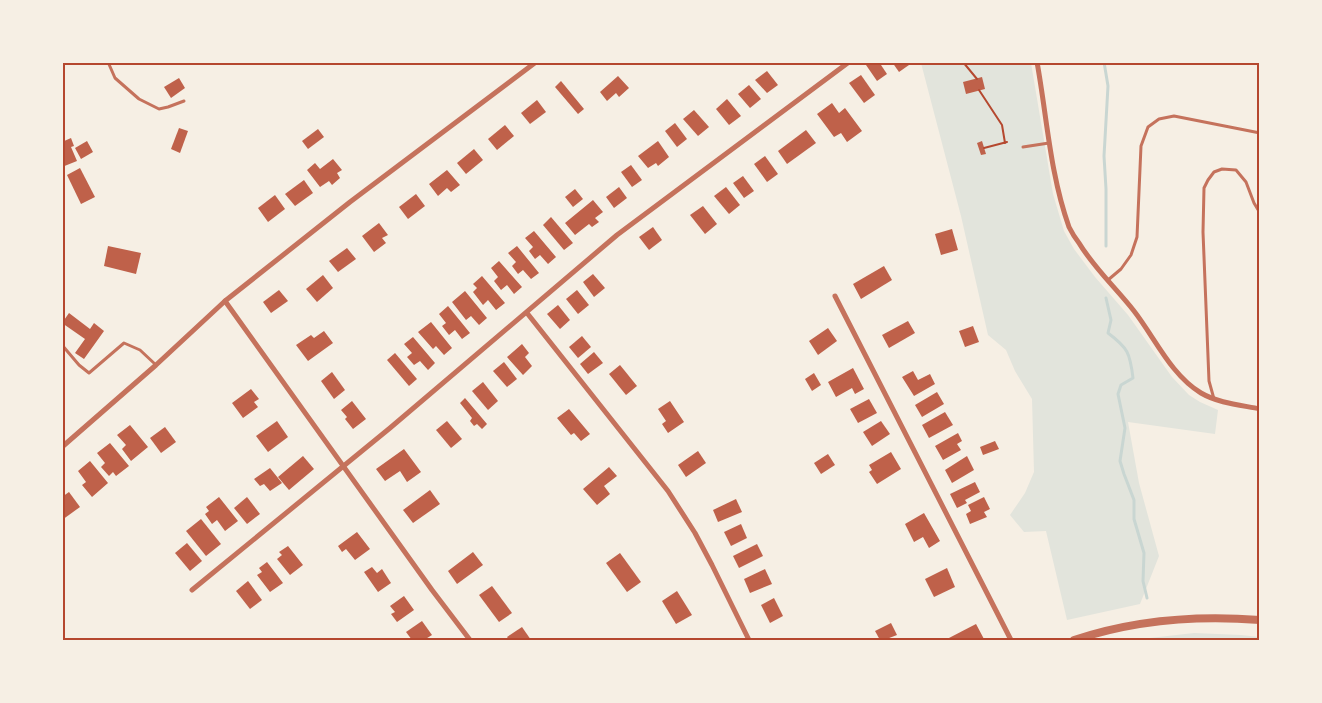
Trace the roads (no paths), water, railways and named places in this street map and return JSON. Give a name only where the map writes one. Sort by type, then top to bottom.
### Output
[{"type":"street","points":[[62,447],[156,366],[225,301],[350,202],[536,62]]},
{"type":"street","points":[[192,590],[632,224],[849,62]]},
{"type":"street","points":[[1037,62],[1061,203],[1070,230],[1087,258],[1143,323],[1184,380],[1201,393],[1214,399],[1260,409]]},
{"type":"street","points":[[835,296],[1011,640]]},
{"type":"street","points":[[225,301],[432,590],[470,640]]},
{"type":"street","points":[[527,313],[668,492],[695,533],[749,640]]},
{"type":"street","points":[[1074,640],[1130,625],[1185,618],[1228,617],[1260,620]]},
{"type":"lane","points":[[108,62],[115,78],[139,100],[159,109],[184,101]]},
{"type":"lane","points":[[1107,280],[1121,269],[1131,255],[1137,237],[1141,146],[1148,127],[1159,119],[1174,116],[1260,133]]},
{"type":"lane","points":[[1023,148],[1050,143]]},
{"type":"lane","points":[[1214,399],[1209,381],[1204,232],[1204,188],[1214,172],[1222,169],[1236,170],[1246,182],[1260,213]]},
{"type":"lane","points":[[62,345],[79,365],[89,373],[124,343],[140,350],[156,366]]},
{"type":"waterway","points":[[1104,62],[1108,86],[1104,156],[1106,246]]},
{"type":"waterway","points":[[1106,298],[1111,320],[1108,333],[1124,347],[1132,370],[1133,378],[1121,385],[1118,394],[1125,428],[1120,461],[1134,500],[1134,519],[1144,553],[1143,581],[1147,598]]}]
